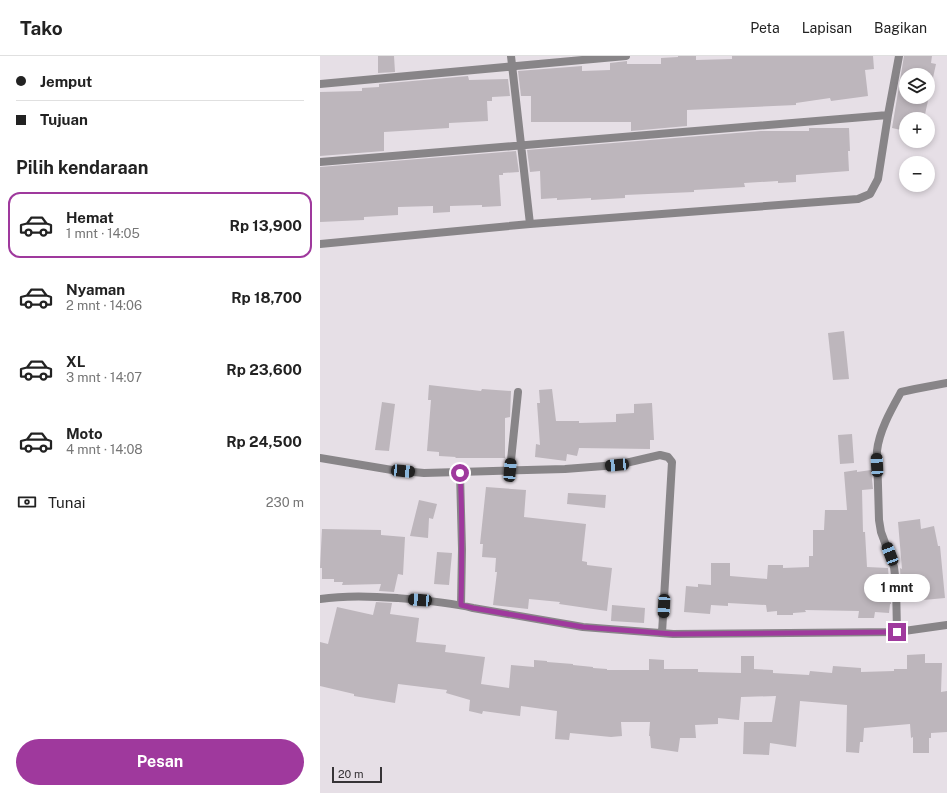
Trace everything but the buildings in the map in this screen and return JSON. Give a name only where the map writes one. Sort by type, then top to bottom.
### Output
[{"type":"street","points":[[511,56],[530,224]]},
{"type":"street","points":[[320,84],[626,56]]},
{"type":"street","points":[[320,244],[530,224],[858,199],[870,194],[878,180],[899,56]]},
{"type":"street","points":[[320,162],[888,115]]},
{"type":"street","points":[[897,632],[896,584],[894,567],[881,532],[879,520],[878,442],[900,392],[914,388],[947,383]]},
{"type":"street","points":[[510,470],[518,392]]},
{"type":"street","points":[[320,458],[399,471],[460,473],[565,469],[617,465],[660,455],[668,457],[672,462],[662,633]]},
{"type":"street","points":[[460,473],[462,500],[461,605]]},
{"type":"street","points":[[320,599],[366,596],[420,600],[461,605],[583,627],[662,633],[897,632],[947,625]]},
{"type":"route","points":[[460,473],[462,500],[461,605],[583,627],[673,634],[897,632]]}]
